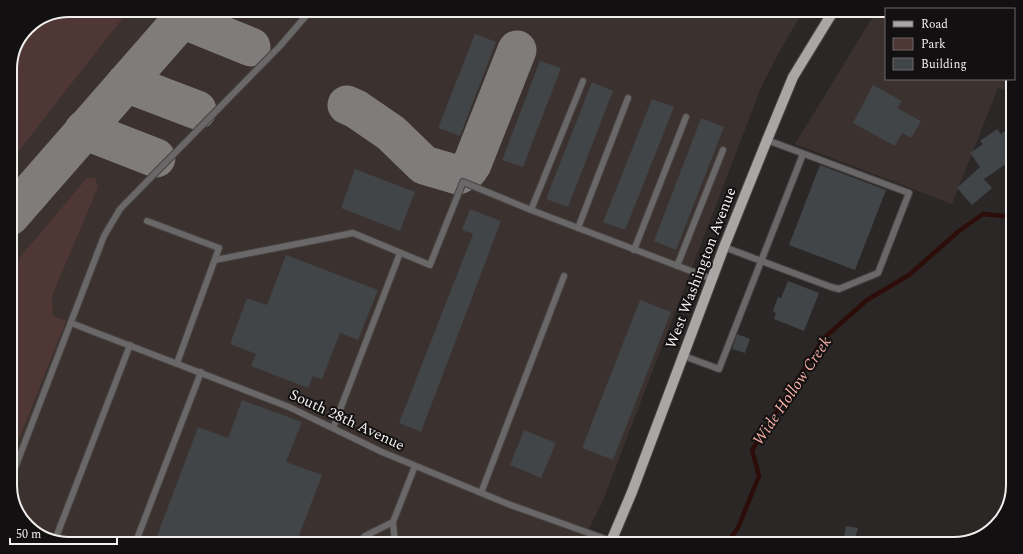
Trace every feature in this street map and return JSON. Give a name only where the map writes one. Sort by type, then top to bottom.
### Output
[{"type":"main road","name":"West Washington Avenue","points":[[612,537],[632,492],[724,246],[793,77],[830,17]]},
{"type":"lane","points":[[17,463],[104,236],[120,209],[280,46],[305,17]]},
{"type":"lane","points":[[532,210],[582,81]]},
{"type":"lane","points":[[578,228],[628,98]]},
{"type":"lane","points":[[634,250],[686,117]]},
{"type":"lane","points":[[724,246],[839,289],[878,273],[909,193],[767,140]]},
{"type":"lane","points":[[677,266],[723,150]]},
{"type":"lane","points":[[684,356],[719,369],[803,154]]},
{"type":"lane","points":[[215,260],[353,233],[430,265],[463,182],[634,250],[712,279]]},
{"type":"lane","points":[[147,221],[219,248],[177,363]]},
{"type":"lane","points":[[333,428],[400,253]]},
{"type":"lane","points":[[481,493],[564,276]]},
{"type":"lane","name":"South 28th Avenue","points":[[71,323],[290,407],[353,439],[415,466],[597,537]]},
{"type":"lane","points":[[57,535],[130,345]]},
{"type":"lane","points":[[138,537],[201,372]]},
{"type":"lane","points":[[394,537],[393,522],[415,466]]},
{"type":"lane","points":[[365,537],[369,533],[393,522]]},
{"type":"shaded area","points":[[69,17],[800,17],[762,85],[602,503],[585,537],[69,537],[46,532],[35,524],[22,508],[17,488],[17,66],[21,49],[32,32],[49,21]]},
{"type":"shaded area","points":[[873,17],[885,17],[885,80],[1006,80],[1006,90],[998,88],[952,204],[795,144]]},
{"type":"green space","points":[[124,17],[17,153],[17,66],[21,49],[32,32],[49,21],[59,18]]},
{"type":"green space","points":[[87,178],[95,178],[98,187],[52,296],[53,316],[66,321],[17,444],[17,261]]},
{"type":"building","points":[[475,34],[496,42],[460,136],[438,128]]},
{"type":"building","points":[[540,61],[561,68],[523,167],[502,160]]},
{"type":"building","points":[[592,82],[613,91],[568,207],[546,199]]},
{"type":"building","points":[[873,85],[902,101],[897,108],[921,121],[911,138],[902,133],[895,146],[853,123]]},
{"type":"building","points":[[652,99],[674,107],[625,230],[603,222]]},
{"type":"building","points":[[701,118],[724,127],[676,250],[654,241]]},
{"type":"building","points":[[997,129],[1001,134],[1006,131],[1006,164],[984,179],[992,188],[972,205],[957,188],[980,167],[970,153],[983,144],[980,141]]},
{"type":"building","points":[[820,165],[886,190],[855,270],[789,245]]},
{"type":"building","points":[[355,169],[415,192],[400,231],[341,208]]},
{"type":"building","points":[[470,209],[501,221],[421,432],[399,423],[473,234],[462,230]]},
{"type":"building","points":[[286,255],[378,290],[358,340],[340,333],[322,379],[313,376],[308,388],[251,366],[256,354],[230,344],[247,298],[267,305]]},
{"type":"building","points":[[788,281],[819,293],[804,331],[774,319],[776,313],[773,311],[778,297],[781,298]]},
{"type":"building","points":[[640,300],[671,312],[613,460],[582,448]]},
{"type":"building","points":[[737,334],[750,339],[745,353],[732,349]]},
{"type":"building","points":[[242,400],[302,422],[286,462],[322,475],[299,537],[157,537],[198,427],[228,438]]},
{"type":"building","points":[[524,430],[556,443],[541,478],[510,465]]},
{"type":"building","points":[[846,526],[858,528],[856,537],[844,537]]},
{"type":"waterway","name":"Wide Hollow Creek","points":[[731,537],[738,528],[759,476],[752,450],[824,338],[867,300],[909,275],[959,231],[983,214],[1006,216]]},
{"type":"taxiway","points":[[17,208],[184,17]]},
{"type":"taxiway","points":[[182,19],[251,47]]},
{"type":"taxiway","points":[[347,105],[356,109],[391,133],[424,165],[458,175],[468,170],[472,164],[517,50]]},
{"type":"taxiway","points":[[126,83],[197,110]]},
{"type":"taxiway","points":[[84,130],[156,158]]}]
